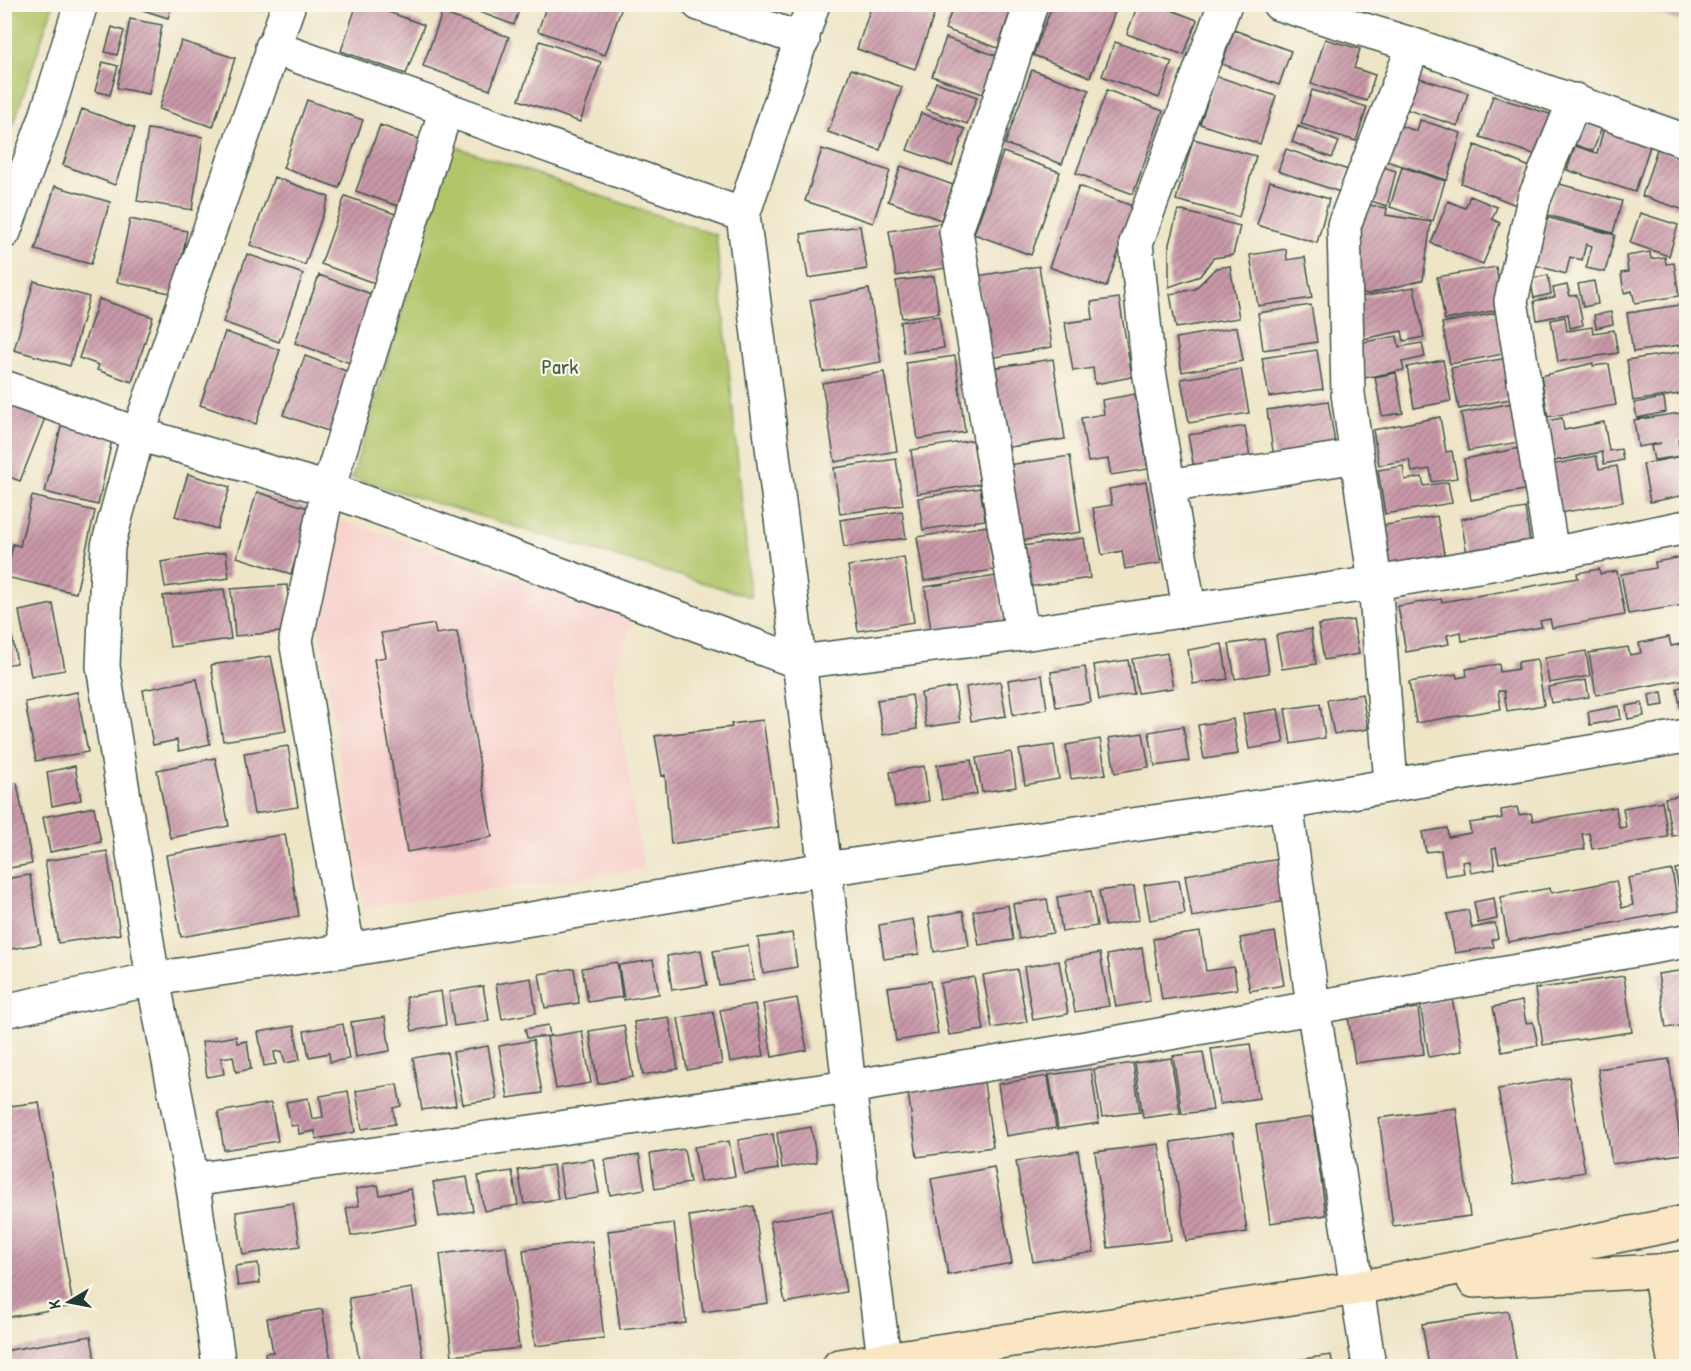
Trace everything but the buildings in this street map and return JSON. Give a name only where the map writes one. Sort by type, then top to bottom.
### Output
[{"type":"street","points":[[4,232],[46,117],[81,4]]},
{"type":"street","points":[[219,1366],[192,1180],[153,979],[103,666],[108,546],[138,434],[289,4]]},
{"type":"street","points":[[699,4],[803,40]]},
{"type":"street","points":[[813,4],[803,40],[743,215],[825,869],[849,1087],[885,1363]]},
{"type":"street","points":[[1022,634],[956,231],[1031,4]]},
{"type":"street","points":[[1189,608],[1149,371],[1136,243],[1225,4]]},
{"type":"street","points":[[1280,4],[1414,45],[1686,141]]},
{"type":"street","points":[[1391,783],[1374,583],[1348,394],[1344,225],[1414,45]]},
{"type":"street","points":[[272,47],[743,215]]},
{"type":"street","points":[[1552,554],[1511,301],[1534,199],[1575,100]]},
{"type":"street","points":[[348,950],[296,640],[328,489],[446,109]]},
{"type":"street","points":[[4,387],[138,434],[328,489],[799,662],[1022,634],[1374,583],[1552,554],[1686,527]]},
{"type":"street","points":[[1168,486],[1357,456]]},
{"type":"street","points":[[4,1011],[153,979],[348,950],[825,869],[1286,803],[1391,783],[1686,736]]},
{"type":"street","points":[[1286,803],[1313,1006],[1369,1366]]},
{"type":"street","points":[[192,1180],[849,1087],[1086,1048],[1686,941]]},
{"type":"street","points":[[839,1366],[885,1363],[1358,1288],[1686,1222]]},
{"type":"street","points":[[1358,1288],[1673,1269],[1675,1366]]},
{"type":"shaded area","points":[[1632,5],[1686,5],[1686,24]]},
{"type":"shaded area","points":[[337,519],[634,616],[613,676],[644,869],[364,907],[317,614]]},
{"type":"green space","points":[[4,5],[53,5],[5,150]]},
{"type":"green space","name":"Park","points":[[451,145],[716,235],[751,597],[352,478]]}]
